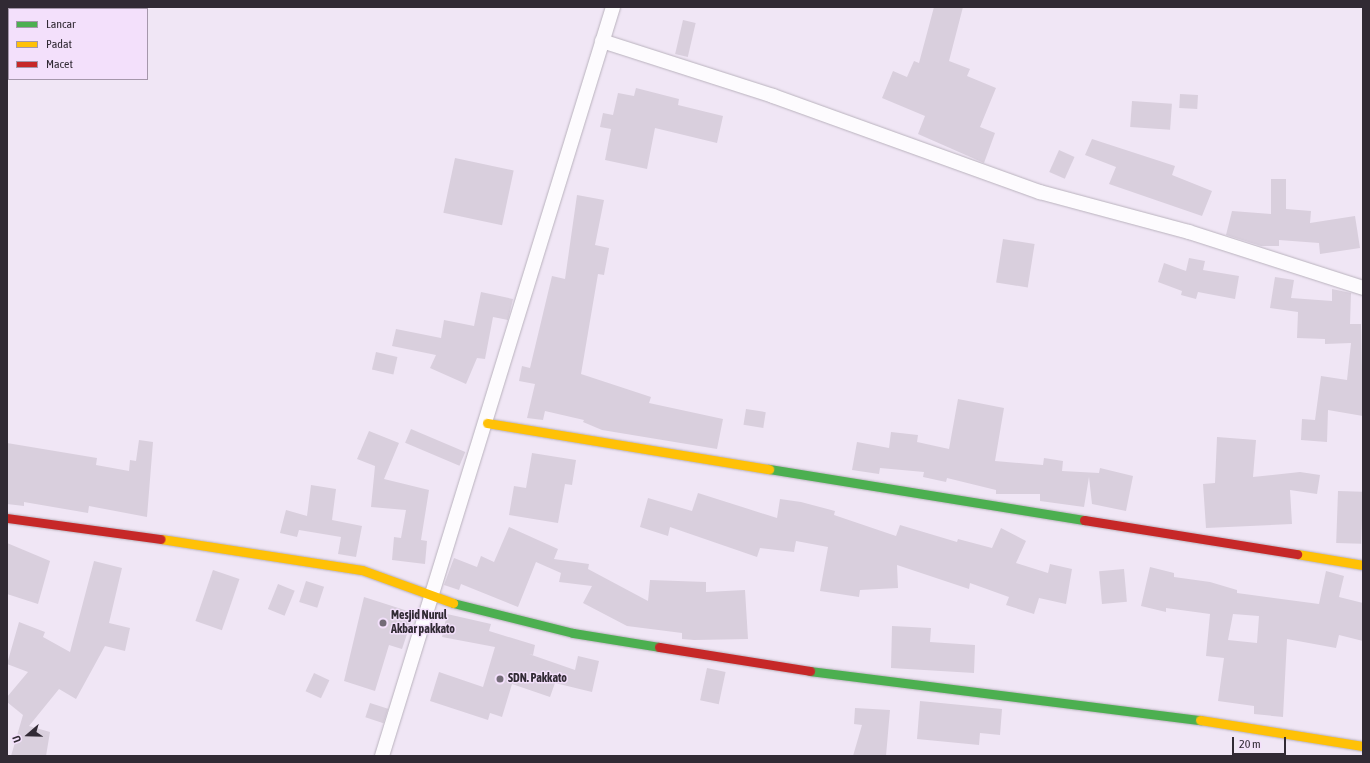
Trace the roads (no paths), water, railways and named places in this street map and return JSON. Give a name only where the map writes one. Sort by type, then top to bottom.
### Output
[{"type":"street","points":[[382,756],[487,423],[613,7]]},
{"type":"street","points":[[602,41],[773,96],[1040,192],[1189,232],[1363,288]]},
{"type":"street","points":[[487,423],[1363,565]]},
{"type":"street","points":[[7,518],[274,554],[362,570],[432,598],[573,633],[857,678],[1218,722],[1363,746]]},
{"type":"place","name":"Mesjid Nurul Akbar pakkato","points":[[383,623]]},
{"type":"place","name":"SDN. Pakkato","points":[[500,679]]}]
